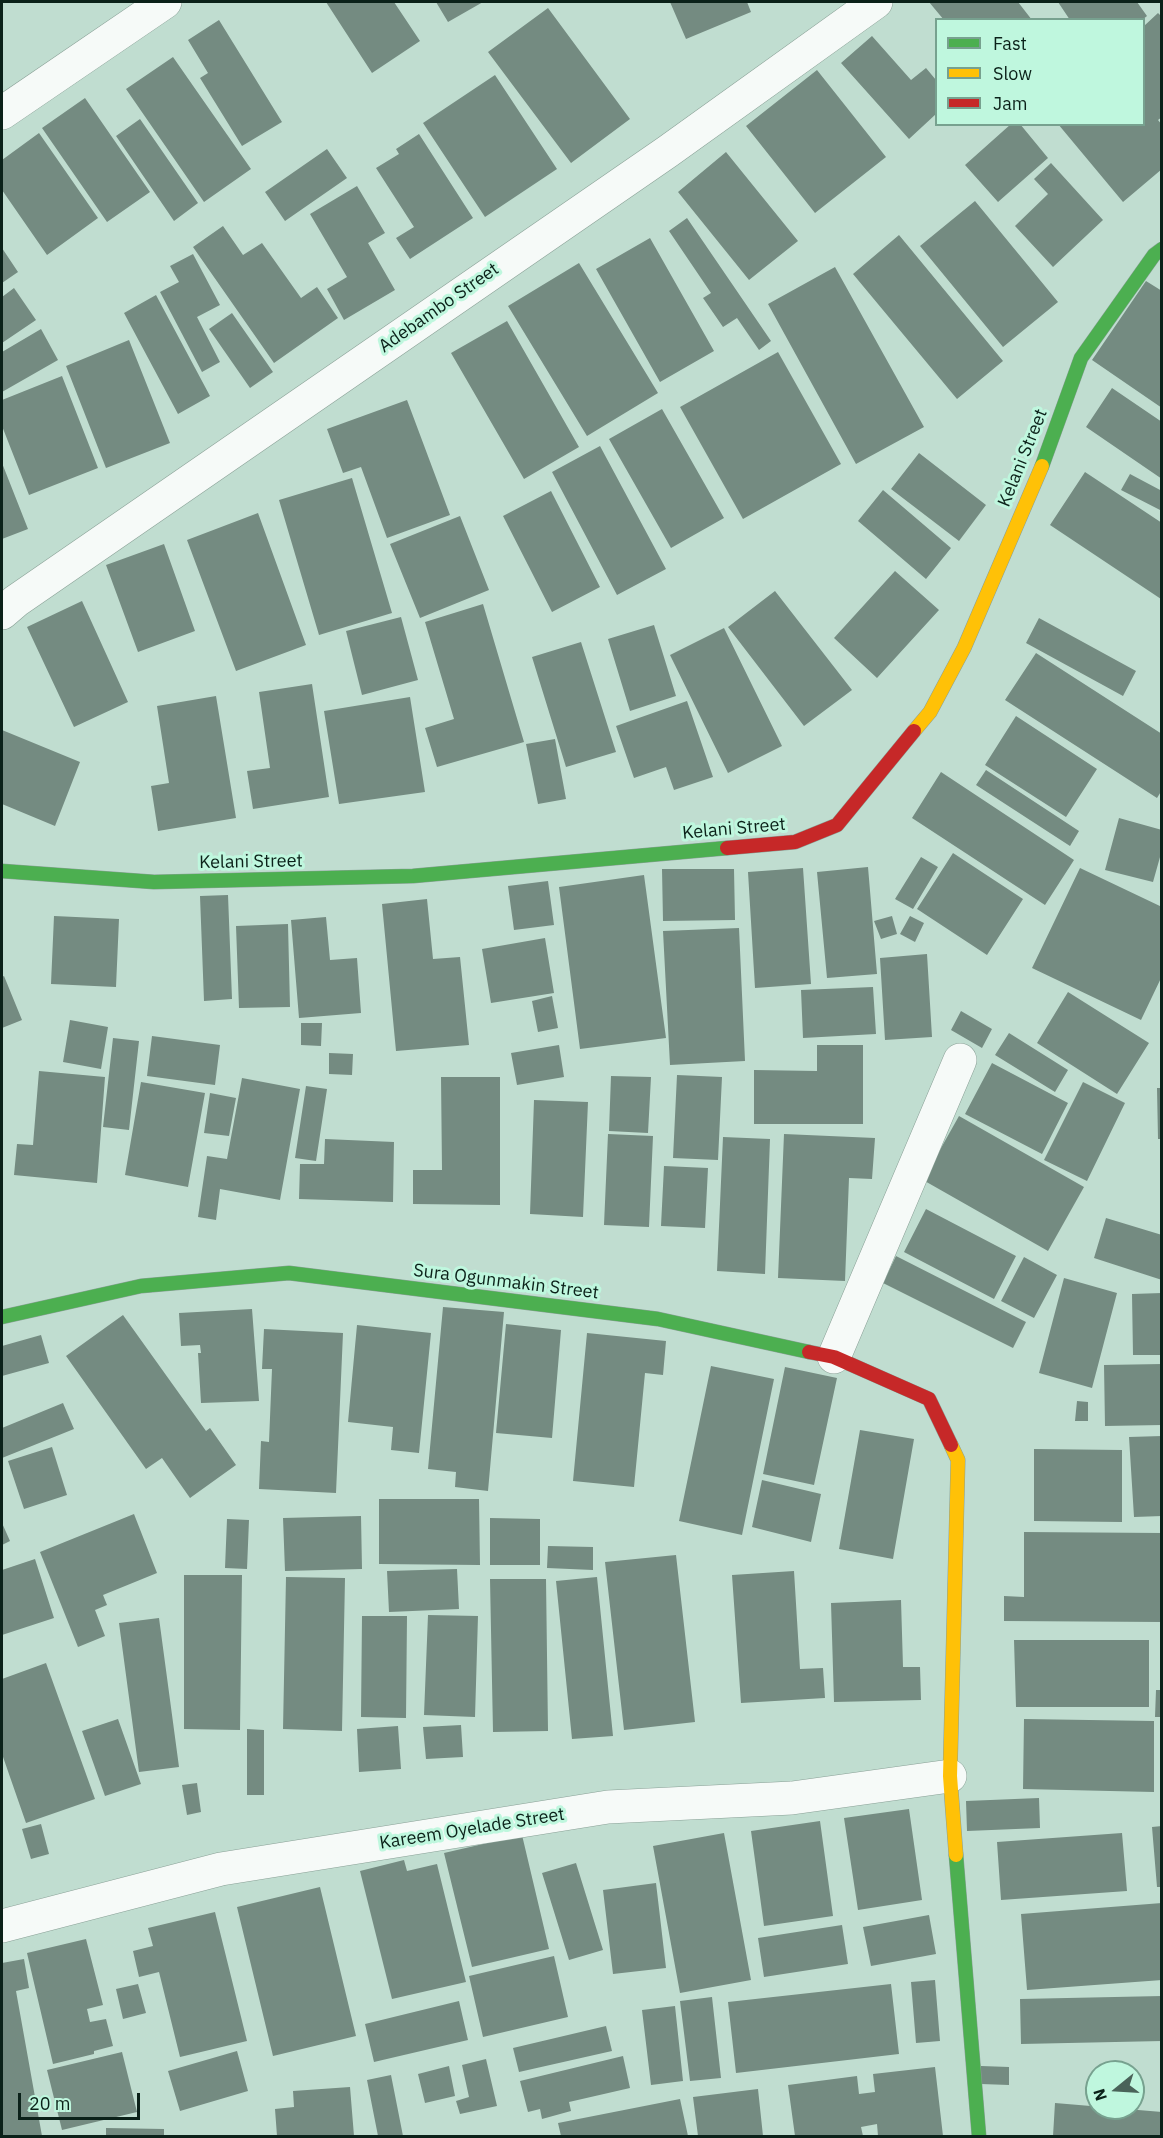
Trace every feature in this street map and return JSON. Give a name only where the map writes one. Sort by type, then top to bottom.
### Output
[{"type":"street","points":[[2,113],[165,2]]},
{"type":"street","name":"Adebambo Street","points":[[2,614],[16,601],[667,152],[876,2]]},
{"type":"street","name":"Kelani Street","points":[[2,871],[154,882],[413,876],[795,842],[837,825],[930,712],[964,648],[1044,460],[1081,358],[1154,255],[1161,249]]},
{"type":"street","points":[[834,1357],[960,1060]]},
{"type":"street","name":"Sura Ogunmakin Street","points":[[2,1317],[141,1286],[289,1273],[658,1319],[834,1357],[929,1399],[958,1460],[950,1776]]},
{"type":"street","points":[[950,1776],[979,2136]]},
{"type":"street","name":"Kareem Oyelade Street","points":[[2,1926],[221,1869],[596,1809],[792,1798],[950,1776]]},
{"type":"building","points":[[326,2],[394,2],[420,41],[372,73]]},
{"type":"building","points":[[436,2],[483,2],[448,22]]},
{"type":"building","points":[[670,2],[747,2],[751,12],[686,39]]},
{"type":"building","points":[[929,2],[1018,2],[1030,18],[942,18]]},
{"type":"building","points":[[1058,2],[1137,2],[1147,16],[1144,18],[1069,18]]},
{"type":"building","points":[[548,8],[630,119],[571,163],[488,52]]},
{"type":"building","points":[[1158,13],[1162,17],[1162,117],[1158,120],[1162,125],[1162,169],[1123,202],[1060,126],[1145,126],[1145,25]]},
{"type":"building","points":[[219,20],[282,122],[242,146],[200,78],[208,73],[188,40]]},
{"type":"building","points":[[872,36],[911,80],[926,68],[935,79],[935,115],[909,139],[841,63]]},
{"type":"building","points":[[173,57],[251,169],[204,202],[126,89]]},
{"type":"building","points":[[817,70],[886,157],[815,213],[746,126]]},
{"type":"building","points":[[495,75],[557,169],[485,217],[423,123]]},
{"type":"building","points":[[85,98],[150,192],[107,222],[42,128]]},
{"type":"building","points":[[140,119],[198,203],[174,221],[116,136]]},
{"type":"building","points":[[1009,126],[1022,126],[1048,158],[998,202],[965,165]]},
{"type":"building","points":[[39,133],[98,218],[47,255],[2,190],[2,160]]},
{"type":"building","points":[[419,134],[473,218],[410,259],[396,238],[414,227],[376,168],[399,154],[396,149]]},
{"type":"building","points":[[327,149],[347,178],[285,221],[265,192]]},
{"type":"building","points":[[726,152],[798,241],[749,280],[678,192]]},
{"type":"building","points":[[1051,163],[1103,220],[1053,267],[1015,226],[1048,194],[1034,179]]},
{"type":"building","points":[[357,186],[385,233],[368,243],[395,290],[344,320],[327,289],[347,277],[310,214]]},
{"type":"building","points":[[975,201],[1058,302],[1003,347],[920,246]]},
{"type":"building","points":[[687,218],[771,341],[759,350],[737,318],[723,327],[703,298],[711,293],[669,231]]},
{"type":"building","points":[[223,226],[243,255],[262,243],[301,298],[317,287],[338,318],[274,363],[193,247]]},
{"type":"building","points":[[899,235],[1003,361],[957,399],[853,274]]},
{"type":"building","points":[[650,238],[714,351],[660,382],[596,269]]},
{"type":"building","points":[[2,248],[18,272],[2,283]]},
{"type":"building","points":[[193,254],[220,305],[197,317],[220,362],[202,372],[160,292],[179,282],[170,266]]},
{"type":"building","points":[[579,263],[658,393],[587,436],[508,306]]},
{"type":"building","points":[[835,267],[924,427],[856,464],[768,304]]},
{"type":"building","points":[[1146,281],[1162,291],[1162,408],[1092,360]]},
{"type":"building","points":[[14,288],[36,320],[2,343],[2,297]]},
{"type":"building","points":[[156,295],[210,396],[178,414],[124,313]]},
{"type":"building","points":[[232,313],[273,372],[250,388],[209,329]]},
{"type":"building","points":[[507,321],[579,447],[524,479],[451,353]]},
{"type":"building","points":[[41,329],[58,360],[2,392],[2,352]]},
{"type":"building","points":[[129,340],[170,443],[106,468],[66,366]]},
{"type":"building","points":[[778,352],[841,464],[743,519],[680,407]]},
{"type":"building","points":[[62,376],[98,468],[29,495],[2,426],[2,400]]},
{"type":"building","points":[[1112,388],[1162,422],[1162,479],[1086,427]]},
{"type":"building","points":[[407,400],[450,515],[387,538],[361,467],[343,473],[327,429]]},
{"type":"building","points":[[662,409],[724,518],[671,548],[609,439]]},
{"type":"building","points":[[600,446],[666,569],[617,595],[552,472]]},
{"type":"building","points":[[919,453],[986,505],[959,541],[891,489]]},
{"type":"building","points":[[2,463],[28,529],[2,539]]},
{"type":"building","points":[[1085,472],[1162,523],[1161,599],[1050,525]]},
{"type":"building","points":[[1130,474],[1162,491],[1162,511],[1121,490]]},
{"type":"building","points":[[352,478],[392,613],[319,635],[279,500]]},
{"type":"building","points":[[883,490],[951,548],[926,579],[858,521]]},
{"type":"building","points":[[551,491],[600,587],[552,612],[503,516]]},
{"type":"building","points":[[258,513],[306,645],[236,671],[187,540]]},
{"type":"building","points":[[460,516],[489,590],[420,618],[390,544]]},
{"type":"building","points":[[164,544],[195,631],[138,652],[106,565]]},
{"type":"building","points":[[895,571],[939,610],[877,678],[834,638]]},
{"type":"building","points":[[775,591],[852,690],[804,726],[728,627]]},
{"type":"building","points":[[82,601],[128,702],[74,727],[27,627]]},
{"type":"building","points":[[483,604],[524,742],[437,767],[425,728],[454,719],[425,622]]},
{"type":"building","points":[[401,617],[418,680],[362,695],[346,631]]},
{"type":"building","points":[[1039,618],[1136,671],[1123,696],[1026,643]]},
{"type":"building","points":[[654,625],[676,696],[630,711],[608,639]]},
{"type":"building","points":[[724,628],[782,746],[728,773],[670,655]]},
{"type":"building","points":[[581,642],[616,752],[566,767],[532,657]]},
{"type":"building","points":[[1036,653],[1162,734],[1162,790],[1157,798],[1005,700]]},
{"type":"building","points":[[312,684],[329,797],[253,809],[247,771],[270,768],[259,692]]},
{"type":"building","points":[[216,696],[236,818],[158,831],[151,786],[169,783],[157,706]]},
{"type":"building","points":[[410,697],[425,792],[339,804],[324,711]]},
{"type":"building","points":[[687,701],[713,777],[674,790],[666,767],[634,778],[616,726]]},
{"type":"building","points":[[1016,716],[1097,769],[1066,817],[985,765]]},
{"type":"building","points":[[2,730],[80,762],[55,826],[2,804]]},
{"type":"building","points":[[555,739],[566,799],[538,804],[526,744]]},
{"type":"building","points":[[986,770],[1079,831],[1070,846],[976,785]]},
{"type":"building","points":[[941,772],[1074,860],[1045,905],[912,818]]},
{"type":"building","points":[[1119,818],[1162,830],[1162,850],[1153,882],[1105,870]]},
{"type":"building","points":[[953,853],[1023,899],[987,955],[917,909]]},
{"type":"building","points":[[921,857],[938,867],[913,909],[895,899]]},
{"type":"building","points":[[868,867],[877,974],[827,978],[817,872]]},
{"type":"building","points":[[803,868],[811,984],[755,988],[748,872]]},
{"type":"building","points":[[1080,868],[1162,907],[1162,976],[1141,1020],[1032,968]]},
{"type":"building","points":[[662,869],[734,869],[735,920],[663,921]]},
{"type":"building","points":[[644,875],[666,1038],[580,1049],[559,887]]},
{"type":"building","points":[[548,881],[554,925],[514,930],[508,886]]},
{"type":"building","points":[[228,895],[232,999],[204,1001],[200,896]]},
{"type":"building","points":[[427,899],[433,959],[460,957],[469,1045],[396,1051],[382,904]]},
{"type":"building","points":[[54,916],[119,919],[116,987],[51,984]]},
{"type":"building","points":[[892,916],[897,934],[881,939],[874,921]]},
{"type":"building","points":[[910,916],[924,923],[915,942],[900,934]]},
{"type":"building","points":[[326,917],[330,960],[357,958],[361,1013],[299,1018],[291,920]]},
{"type":"building","points":[[288,924],[290,1007],[239,1008],[236,926]]},
{"type":"building","points":[[739,928],[745,1061],[670,1065],[663,931]]},
{"type":"building","points":[[545,938],[554,993],[491,1003],[482,949]]},
{"type":"building","points":[[927,954],[932,1037],[885,1040],[880,958]]},
{"type":"building","points":[[4,976],[22,1020],[2,1028],[2,977]]},
{"type":"building","points":[[873,987],[876,1034],[803,1038],[801,990]]},
{"type":"building","points":[[1068,992],[1149,1043],[1117,1094],[1037,1043]]},
{"type":"building","points":[[552,996],[558,1028],[538,1032],[532,1001]]},
{"type":"building","points":[[961,1011],[992,1029],[982,1048],[951,1030]]},
{"type":"building","points":[[70,1020],[108,1027],[101,1069],[63,1062]]},
{"type":"building","points":[[301,1023],[322,1023],[321,1046],[301,1045]]},
{"type":"building","points":[[1009,1033],[1068,1070],[1055,1092],[995,1055]]},
{"type":"building","points":[[152,1036],[220,1045],[215,1085],[147,1076]]},
{"type":"building","points":[[113,1038],[139,1041],[129,1130],[103,1127]]},
{"type":"building","points":[[559,1045],[564,1077],[517,1085],[511,1053]]},
{"type":"building","points":[[817,1045],[863,1045],[863,1124],[754,1124],[754,1070],[817,1071]]},
{"type":"building","points":[[329,1053],[353,1054],[352,1075],[329,1074]]},
{"type":"building","points":[[992,1063],[1068,1103],[1042,1154],[965,1114]]},
{"type":"building","points":[[39,1071],[105,1077],[97,1183],[14,1175],[17,1144],[33,1145]]},
{"type":"building","points":[[677,1075],[722,1077],[718,1160],[673,1158]]},
{"type":"building","points":[[611,1076],[651,1077],[648,1133],[609,1131]]},
{"type":"building","points":[[441,1077],[500,1077],[500,1205],[413,1204],[413,1170],[442,1170]]},
{"type":"building","points":[[242,1078],[300,1089],[280,1200],[220,1189],[216,1220],[198,1217],[207,1156],[227,1159]]},
{"type":"building","points":[[141,1082],[205,1093],[188,1187],[125,1175]]},
{"type":"building","points":[[1083,1082],[1125,1103],[1087,1181],[1044,1160]]},
{"type":"building","points":[[306,1086],[327,1089],[316,1161],[295,1158]]},
{"type":"building","points":[[1157,1088],[1162,1088],[1162,1139],[1158,1139]]},
{"type":"building","points":[[210,1093],[236,1098],[229,1136],[204,1133]]},
{"type":"building","points":[[534,1100],[588,1102],[583,1217],[530,1214]]},
{"type":"building","points":[[959,1116],[1084,1187],[1048,1251],[923,1180]]},
{"type":"building","points":[[608,1134],[653,1136],[649,1227],[604,1225]]},
{"type":"building","points":[[784,1134],[875,1138],[872,1179],[849,1178],[845,1281],[778,1278]]},
{"type":"building","points":[[723,1137],[770,1139],[765,1274],[717,1271]]},
{"type":"building","points":[[325,1139],[394,1142],[393,1202],[299,1199],[300,1164],[324,1164]]},
{"type":"building","points":[[664,1166],[708,1168],[705,1228],[661,1226]]},
{"type":"building","points":[[926,1209],[1016,1256],[994,1299],[904,1252]]},
{"type":"building","points":[[1106,1218],[1162,1235],[1162,1280],[1094,1258]]},
{"type":"building","points":[[896,1256],[1026,1322],[1013,1348],[883,1283]]},
{"type":"building","points":[[1024,1257],[1057,1275],[1034,1318],[1001,1301]]},
{"type":"building","points":[[1064,1278],[1117,1293],[1092,1388],[1039,1373]]},
{"type":"building","points":[[1162,1293],[1162,1355],[1133,1355],[1132,1294]]},
{"type":"building","points":[[443,1307],[504,1312],[488,1491],[455,1487],[456,1472],[428,1469]]},
{"type":"building","points":[[252,1309],[259,1401],[201,1403],[198,1353],[201,1353],[200,1345],[181,1346],[179,1313]]},
{"type":"building","points":[[123,1315],[206,1431],[210,1428],[236,1465],[190,1498],[162,1458],[146,1469],[66,1356]]},
{"type":"building","points":[[506,1324],[561,1330],[552,1438],[496,1433]]},
{"type":"building","points":[[357,1325],[431,1333],[419,1453],[391,1450],[393,1427],[348,1422]]},
{"type":"building","points":[[264,1329],[343,1333],[336,1493],[259,1489],[261,1441],[269,1442],[272,1369],[262,1369]]},
{"type":"building","points":[[587,1333],[666,1341],[663,1375],[645,1373],[634,1487],[573,1481]]},
{"type":"building","points":[[41,1335],[49,1363],[2,1376],[2,1346]]},
{"type":"building","points":[[1162,1364],[1162,1425],[1105,1426],[1104,1365]]},
{"type":"building","points":[[711,1366],[774,1379],[742,1535],[679,1521]]},
{"type":"building","points":[[785,1367],[837,1378],[814,1485],[763,1474]]},
{"type":"building","points":[[1077,1401],[1088,1402],[1088,1421],[1075,1421]]},
{"type":"building","points":[[63,1403],[74,1429],[2,1458],[2,1428]]},
{"type":"building","points":[[860,1430],[914,1439],[893,1559],[839,1549]]},
{"type":"building","points":[[1162,1436],[1162,1516],[1134,1517],[1129,1437]]},
{"type":"building","points":[[52,1447],[67,1495],[24,1509],[8,1461]]},
{"type":"building","points":[[1034,1449],[1122,1450],[1122,1522],[1034,1521]]},
{"type":"building","points":[[762,1480],[821,1494],[811,1542],[752,1527]]},
{"type":"building","points":[[379,1499],[479,1499],[480,1565],[379,1564]]},
{"type":"building","points":[[134,1514],[157,1573],[103,1595],[107,1605],[95,1610],[105,1636],[78,1647],[40,1552]]},
{"type":"building","points":[[361,1516],[362,1569],[285,1571],[283,1518]]},
{"type":"building","points":[[490,1518],[540,1519],[540,1565],[490,1565]]},
{"type":"building","points":[[227,1519],[249,1520],[247,1569],[225,1568]]},
{"type":"building","points":[[2,1523],[10,1541],[2,1545]]},
{"type":"building","points":[[1024,1532],[1162,1533],[1162,1622],[1004,1621],[1004,1596],[1024,1597]]},
{"type":"building","points":[[548,1546],[593,1547],[593,1570],[547,1568]]},
{"type":"building","points":[[676,1555],[695,1722],[624,1730],[605,1562]]},
{"type":"building","points":[[35,1559],[54,1618],[2,1635],[2,1570]]},
{"type":"building","points":[[457,1569],[459,1609],[389,1612],[387,1571]]},
{"type":"building","points":[[794,1571],[800,1669],[823,1668],[825,1698],[741,1703],[732,1575]]},
{"type":"building","points":[[184,1575],[242,1575],[240,1730],[184,1729]]},
{"type":"building","points":[[286,1577],[345,1578],[342,1731],[283,1729]]},
{"type":"building","points":[[597,1577],[613,1736],[572,1739],[556,1581]]},
{"type":"building","points":[[490,1579],[546,1579],[548,1731],[493,1732]]},
{"type":"building","points":[[901,1600],[903,1667],[920,1667],[921,1700],[834,1702],[831,1603]]},
{"type":"building","points":[[428,1615],[478,1616],[475,1717],[424,1715]]},
{"type":"building","points":[[362,1616],[407,1616],[406,1718],[361,1717]]},
{"type":"building","points":[[159,1618],[179,1767],[139,1772],[119,1623]]},
{"type":"building","points":[[1014,1640],[1149,1640],[1149,1707],[1016,1707]]},
{"type":"building","points":[[46,1663],[95,1799],[26,1823],[2,1754],[2,1679]]},
{"type":"building","points":[[1156,1690],[1162,1690],[1162,1717],[1155,1717]]},
{"type":"building","points":[[118,1719],[141,1784],[105,1796],[82,1731]]},
{"type":"building","points":[[1024,1719],[1154,1721],[1154,1792],[1023,1789]]},
{"type":"building","points":[[461,1725],[463,1757],[426,1759],[423,1727]]},
{"type":"building","points":[[398,1726],[401,1769],[359,1772],[357,1729]]},
{"type":"building","points":[[247,1729],[264,1730],[264,1795],[247,1795]]},
{"type":"building","points":[[197,1783],[201,1812],[187,1815],[182,1785]]},
{"type":"building","points":[[1039,1798],[1040,1828],[967,1831],[966,1801]]},
{"type":"building","points":[[909,1809],[922,1900],[858,1910],[844,1818]]},
{"type":"building","points":[[820,1821],[833,1916],[764,1926],[751,1831]]},
{"type":"building","points":[[41,1824],[49,1854],[31,1859],[22,1829]]},
{"type":"building","points":[[1162,1826],[1162,1887],[1157,1887],[1152,1827]]},
{"type":"building","points":[[724,1833],[751,1980],[680,1993],[653,1846]]},
{"type":"building","points":[[1122,1833],[1127,1891],[1001,1900],[997,1842]]},
{"type":"building","points":[[522,1835],[549,1949],[472,1967],[444,1853]]},
{"type":"building","points":[[404,1860],[407,1871],[437,1864],[466,1982],[392,1999],[360,1871]]},
{"type":"building","points":[[576,1863],[603,1950],[569,1960],[542,1873]]},
{"type":"building","points":[[656,1883],[666,1968],[613,1974],[603,1890]]},
{"type":"building","points":[[320,1887],[356,2036],[273,2056],[237,1907]]},
{"type":"building","points":[[1162,1903],[1162,1980],[1027,1990],[1021,1914]]},
{"type":"building","points":[[215,1912],[247,2041],[180,2057],[159,1972],[139,1977],[133,1951],[153,1946],[148,1928]]},
{"type":"building","points":[[929,1915],[936,1954],[871,1966],[863,1927]]},
{"type":"building","points":[[842,1925],[848,1964],[764,1977],[758,1938]]},
{"type":"building","points":[[86,1939],[103,2005],[87,2009],[90,2022],[106,2019],[113,2046],[94,2051],[94,2054],[53,2064],[27,1953]]},
{"type":"building","points":[[554,1956],[568,2017],[483,2037],[469,1976]]},
{"type":"building","points":[[24,1959],[29,1988],[16,1991],[42,2136],[2,2136],[2,1963]]},
{"type":"building","points":[[935,1980],[940,2041],[916,2043],[911,1982]]},
{"type":"building","points":[[138,1984],[146,2013],[123,2019],[116,1989]]},
{"type":"building","points":[[891,1984],[899,2054],[736,2073],[728,2002]]},
{"type":"building","points":[[1162,1996],[1162,2041],[1021,2044],[1020,1999]]},
{"type":"building","points":[[712,1997],[721,2078],[690,2081],[680,2001]]},
{"type":"building","points":[[459,2001],[468,2040],[374,2062],[365,2024]]},
{"type":"building","points":[[675,2006],[683,2081],[651,2085],[642,2010]]},
{"type":"building","points":[[606,2026],[612,2051],[519,2072],[513,2048]]},
{"type":"building","points":[[237,2051],[248,2091],[180,2111],[168,2071]]},
{"type":"building","points":[[122,2052],[137,2112],[62,2130],[47,2070]]},
{"type":"building","points":[[623,2056],[630,2088],[569,2102],[571,2111],[542,2119],[540,2109],[528,2112],[520,2081]]},
{"type":"building","points":[[486,2059],[497,2106],[460,2114],[456,2101],[469,2097],[462,2065]]},
{"type":"building","points":[[449,2066],[455,2096],[425,2103],[418,2074]]},
{"type":"building","points":[[981,2066],[1009,2067],[1009,2085],[981,2084]]},
{"type":"building","points":[[935,2067],[943,2136],[878,2136],[877,2124],[861,2127],[863,2136],[795,2136],[788,2085],[857,2076],[859,2094],[875,2092],[873,2074]]},
{"type":"building","points":[[391,2075],[403,2136],[378,2136],[367,2080]]},
{"type":"building","points":[[350,2087],[354,2136],[277,2136],[275,2109],[294,2107],[293,2091]]},
{"type":"building","points":[[758,2089],[763,2136],[698,2136],[693,2097]]},
{"type":"building","points":[[680,2099],[688,2136],[561,2136],[558,2123]]},
{"type":"building","points":[[1055,2103],[1085,2106],[1085,2120],[1145,2120],[1145,2111],[1162,2112],[1162,2136],[1053,2136]]},
{"type":"building","points":[[106,2128],[164,2129],[164,2136],[106,2136]]},
{"type":"traffic: fast","points":[[1042,466],[1081,358],[1154,255],[1162,249]]},
{"type":"traffic: fast","points":[[2,871],[154,882],[413,876],[727,848]]},
{"type":"traffic: fast","points":[[2,1317],[141,1286],[289,1273],[658,1319],[809,1352]]},
{"type":"traffic: fast","points":[[956,1855],[979,2136]]},
{"type":"traffic: slow","points":[[914,731],[930,712],[964,648],[1042,466]]},
{"type":"traffic: slow","points":[[951,1445],[958,1460],[950,1776],[956,1855]]},
{"type":"traffic: jam","points":[[727,848],[795,842],[837,825],[914,731]]},
{"type":"traffic: jam","points":[[809,1352],[834,1357],[929,1399],[951,1445]]}]
